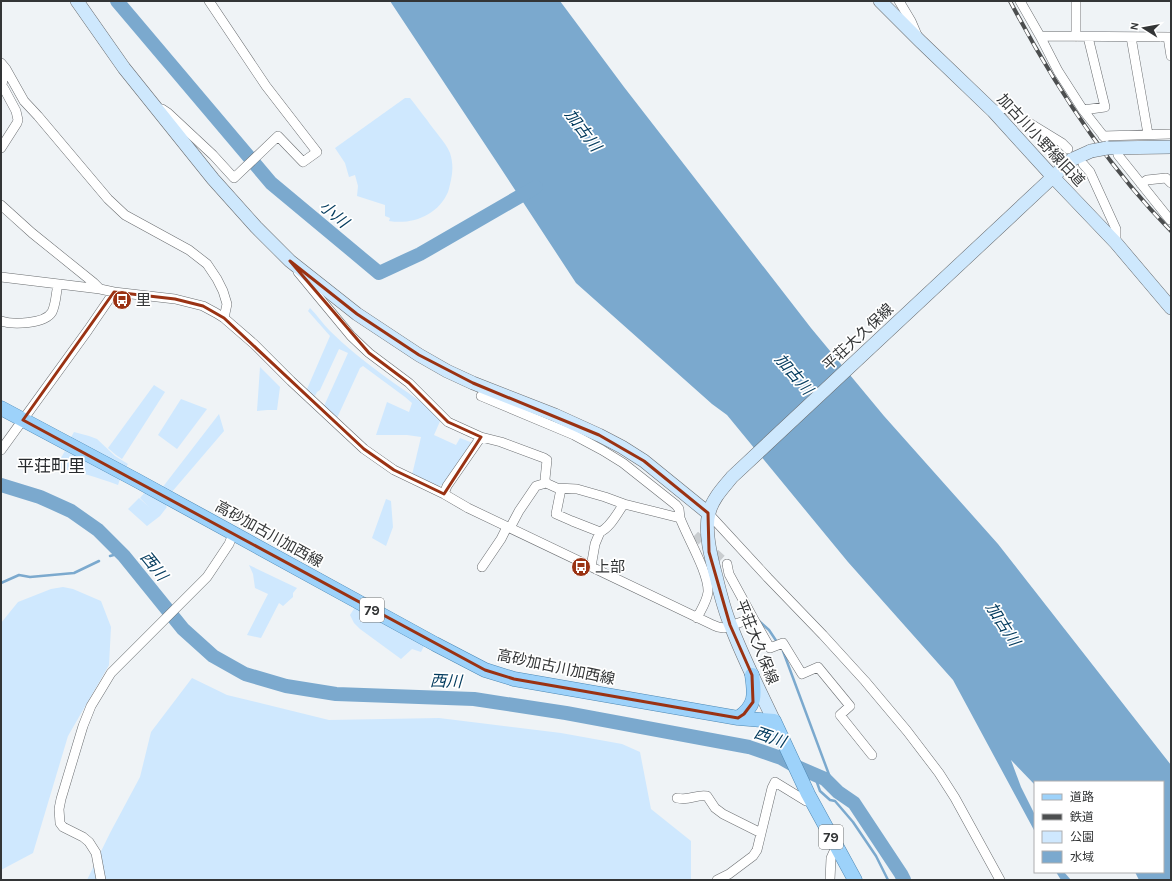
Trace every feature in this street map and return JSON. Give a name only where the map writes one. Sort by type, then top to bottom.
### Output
[{"type":"main road","name":"高砂加古川加西線","points":[[1,408],[485,670],[514,679],[738,718],[774,721]]},
{"type":"main road","points":[[738,718],[744,714],[753,702],[754,687],[752,675]]},
{"type":"main road","name":"79","points":[[774,721],[809,796],[855,880]]},
{"type":"street","points":[[77,1],[124,68],[154,104],[175,133],[213,179],[256,227],[290,261],[357,314],[419,355],[447,371],[473,383],[555,415],[622,447],[709,510],[768,578],[865,681],[907,731],[956,798],[1000,880]]},
{"type":"street","points":[[154,104],[168,114],[213,155],[234,178],[278,136],[303,162],[317,152],[266,86],[209,1]]},
{"type":"street","name":"加古川小野線旧道","points":[[880,1],[993,110],[1050,180],[1116,243],[1171,308]]},
{"type":"street","points":[[899,1],[911,21],[920,41]]},
{"type":"street","points":[[1020,1],[1058,71],[1105,141],[1148,134],[1171,134]]},
{"type":"street","points":[[1076,1],[1076,37]]},
{"type":"street","points":[[1040,36],[1169,37],[1171,56]]},
{"type":"street","points":[[1083,110],[1105,106],[1088,37]]},
{"type":"street","points":[[1131,37],[1148,134]]},
{"type":"street","points":[[1,148],[18,120],[16,111],[2,85],[4,73],[1,63],[24,101],[108,199],[125,215],[189,250],[207,264],[223,291],[226,304],[224,318]]},
{"type":"street","points":[[993,110],[1005,108],[1062,143],[1068,149]]},
{"type":"street","name":"平荘大久保線","points":[[774,721],[730,625],[709,552],[709,510],[717,496],[732,477],[1071,160],[1091,151],[1105,141],[1171,146]]},
{"type":"street","points":[[1118,155],[1170,220]]},
{"type":"street","points":[[1083,164],[1090,172],[1116,228],[1116,243]]},
{"type":"street","points":[[1141,184],[1147,180],[1166,178],[1171,183]]},
{"type":"street","points":[[1,205],[32,233],[100,289]]},
{"type":"street","points":[[290,261],[351,336],[369,353],[409,383],[426,398],[448,422],[481,437],[502,442],[544,458],[547,460],[546,483]]},
{"type":"street","points":[[1,277],[175,299],[203,306],[224,318],[254,344],[364,450],[394,470],[444,494],[468,508],[718,627],[724,628],[753,618]]},
{"type":"street","points":[[1,321],[22,323],[47,317],[52,312],[55,303],[58,284]]},
{"type":"street","points":[[1,450],[114,292]]},
{"type":"street","points":[[481,396],[574,436],[623,463],[676,505],[679,509],[681,521],[704,573],[707,584],[708,593],[705,603],[697,618]]},
{"type":"street","points":[[444,494],[447,486],[481,437]]},
{"type":"street","points":[[482,567],[536,486],[546,483],[560,489],[577,489],[681,521],[695,535]]},
{"type":"street","points":[[560,489],[556,514],[600,532]]},
{"type":"street","points":[[591,566],[595,544],[600,532],[611,524],[624,504]]},
{"type":"street","points":[[102,880],[96,853],[89,842],[83,837],[63,827],[60,823],[59,809],[61,799],[83,726],[91,706],[112,673],[207,577],[229,544],[233,534]]},
{"type":"street","points":[[727,564],[729,574],[770,648],[783,643],[802,674],[818,667],[850,706],[840,715],[872,755]]},
{"type":"street","points":[[717,880],[729,874],[753,856],[757,850],[772,788],[775,782],[806,801],[809,796]]},
{"type":"street","points":[[677,798],[688,799],[707,796],[715,808],[761,833]]},
{"type":"street","points":[[830,880],[831,858],[836,847]]},
{"type":"highlighted area","points":[[290,261],[357,314],[419,355],[473,383],[599,435],[644,461],[708,513],[709,552],[730,625],[752,675],[753,702],[744,714],[738,718],[514,679],[485,670],[23,420],[114,292],[175,299],[203,306],[224,318],[364,449],[394,470],[444,494],[481,437],[448,422],[409,383],[369,353]]},
{"type":"green space","points":[[405,98],[410,98],[445,144],[451,156],[452,170],[448,192],[438,207],[424,217],[416,220],[398,222],[389,221],[390,218],[385,216],[385,205],[357,196],[358,186],[355,175],[349,177],[345,163],[335,148]]},
{"type":"green space","points":[[310,308],[330,331],[354,353],[434,411],[441,419],[434,435],[456,445],[460,438],[473,443],[446,483],[437,487],[412,475],[421,437],[407,435],[376,435],[387,402],[409,412],[412,403],[363,366],[360,368],[337,418],[324,406],[348,353],[339,349],[320,390],[315,396],[307,389],[330,336],[308,311]]},
{"type":"green space","points":[[260,367],[280,387],[277,410],[257,411]]},
{"type":"green space","points":[[154,385],[165,392],[122,459],[108,448]]},
{"type":"green space","points":[[181,399],[207,409],[177,449],[158,435]]},
{"type":"green space","points":[[219,414],[224,431],[171,493],[162,488]]},
{"type":"green space","points":[[74,432],[97,439],[115,456],[128,464],[125,469],[70,439]]},
{"type":"green space","points":[[65,451],[94,464],[120,479],[118,485],[87,475],[55,468]]},
{"type":"green space","points":[[146,491],[168,503],[166,506],[167,507],[160,516],[147,526],[128,509],[139,498],[149,507],[140,498]]},
{"type":"green space","points":[[386,499],[391,501],[393,527],[386,546],[372,538]]},
{"type":"green space","points":[[249,565],[297,588],[293,593],[293,597],[283,606],[279,603],[261,638],[247,635],[268,594],[255,588],[253,574]]},
{"type":"green space","points":[[63,587],[73,589],[101,601],[111,627],[109,665],[68,736],[33,853],[1,870],[1,623],[18,602],[51,589]]},
{"type":"green space","points":[[355,607],[425,644],[421,652],[412,649],[401,659],[354,623],[350,615]]},
{"type":"green space","points":[[192,678],[227,695],[329,720],[439,718],[561,733],[622,744],[640,752],[651,809],[691,841],[691,880],[87,880],[140,777],[151,732]]},
{"type":"water","name":"加古川","points":[[390,1],[560,1],[624,87],[811,328],[884,416],[998,544],[1171,765],[1171,880],[1139,880],[1136,873],[1164,873],[1164,781],[1034,781],[1034,784],[1011,760],[1021,787],[1034,813],[1034,830],[953,680],[848,562],[727,415],[712,404],[576,283]]},
{"type":"water","points":[[1057,873],[1065,873],[1071,880],[1061,880]]},
{"type":"waterway","name":"小川","points":[[117,1],[271,183],[379,273],[420,254],[536,187]]},
{"type":"waterway","name":"西川","points":[[1,485],[40,497],[71,511],[98,530],[124,556],[183,629],[213,656],[245,674],[286,686],[336,694],[474,699],[566,713],[749,747],[781,758],[825,779],[838,792],[854,803],[904,880]]},
{"type":"waterway","points":[[110,556],[121,553]]},
{"type":"waterway","points":[[1,583],[19,575],[30,577],[74,573],[99,561]]},
{"type":"waterway","points":[[759,621],[769,630],[777,642]]},
{"type":"waterway","points":[[783,651],[834,788]]},
{"type":"waterway","points":[[814,774],[820,791],[830,800],[835,801],[853,822],[876,856],[888,880]]},
{"type":"tunnel","points":[[695,535],[727,564]]},
{"type":"railway","points":[[1010,1],[1044,62],[1082,122],[1124,178],[1171,231]]},
{"type":"place","name":"里","points":[[122,300]]},
{"type":"place","name":"上部","points":[[581,567]]},
{"type":"district","name":"平荘町里","points":[[51,466]]}]
